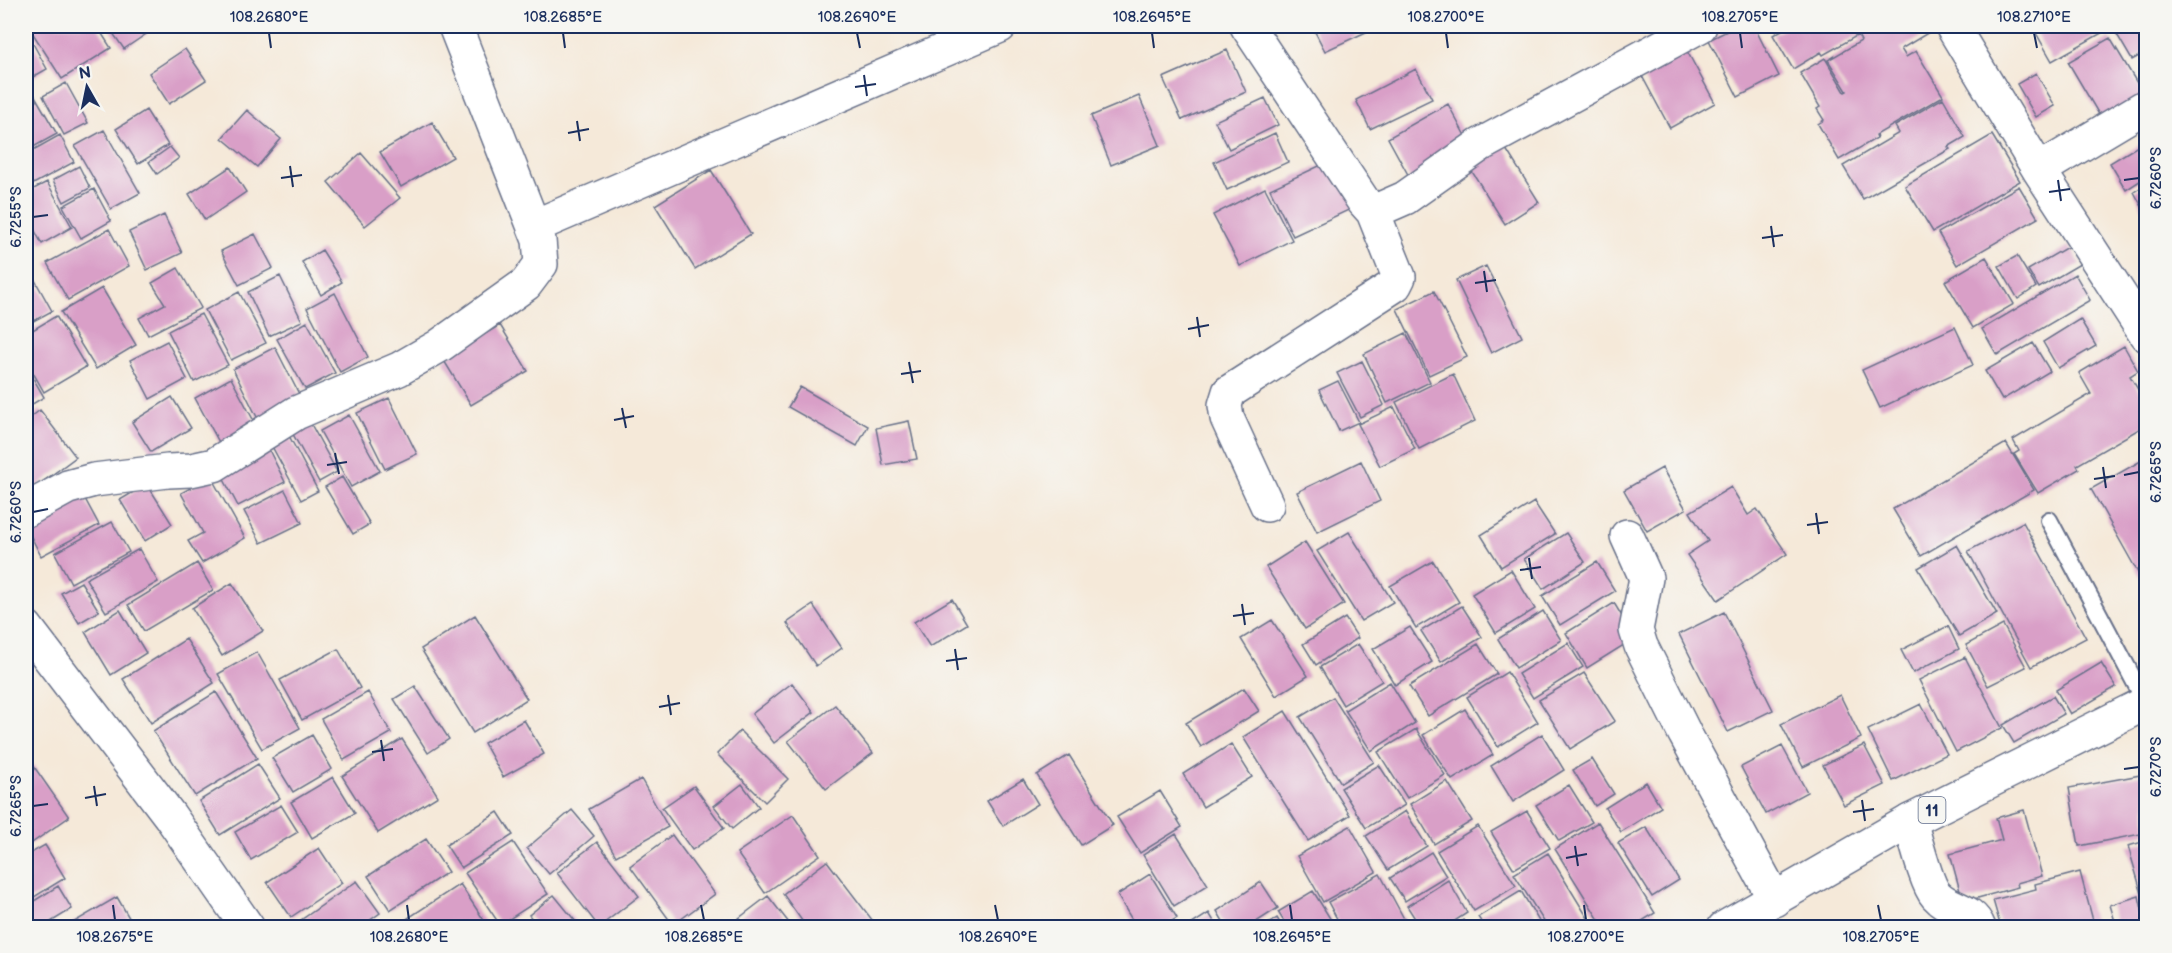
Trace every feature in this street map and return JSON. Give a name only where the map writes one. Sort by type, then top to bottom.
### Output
[{"type":"main road","points":[[26,510],[68,487],[94,480],[191,470],[214,465],[296,413],[399,369],[439,346],[526,284],[541,264],[539,240],[455,26]]},
{"type":"main road","points":[[535,226],[1000,26]]},
{"type":"main road","points":[[1247,26],[1364,202],[1373,212],[1399,277],[1395,285],[1228,392],[1225,405],[1227,418],[1267,505]]},
{"type":"main road","points":[[1373,212],[1405,198],[1480,145],[1700,26]]},
{"type":"main road","points":[[1952,26],[2039,170],[2146,335]]},
{"type":"main road","points":[[2039,170],[2146,106]]},
{"type":"main road","points":[[1627,536],[1646,578],[1636,630],[1641,646],[1685,734],[1775,900]]},
{"type":"main road","points":[[26,627],[170,816],[248,927]]},
{"type":"main road","name":"11","points":[[1724,927],[1910,821],[2146,703]]},
{"type":"main road","points":[[1910,821],[1935,894],[1946,903],[1964,910],[1976,920],[1979,927]]},
{"type":"lane","points":[[2049,520],[2146,703]]},
{"type":"building","points":[[36,26],[97,26],[111,48],[62,79],[30,29]]},
{"type":"building","points":[[108,26],[149,26],[152,30],[124,49]]},
{"type":"building","points":[[1312,26],[1379,26],[1325,51]]},
{"type":"building","points":[[1737,26],[1754,26],[1779,76],[1738,97],[1709,40]]},
{"type":"building","points":[[1789,26],[1935,26],[1936,28],[1901,49],[1906,57],[1916,51],[1943,96],[1876,135],[1877,138],[1839,160],[1818,124],[1824,120],[1817,109],[1820,107],[1800,73],[1825,58],[1845,92],[1847,91],[1828,60],[1861,41],[1858,35],[1823,55],[1821,52],[1793,69],[1773,35]]},
{"type":"building","points":[[2032,26],[2104,26],[2107,30],[2052,61]]},
{"type":"building","points":[[2112,26],[2146,26],[2146,52],[2132,60]]},
{"type":"building","points":[[26,31],[47,69],[26,81]]},
{"type":"building","points":[[1680,38],[1715,103],[1670,128],[1635,63]]},
{"type":"building","points":[[2110,38],[2146,98],[2104,123],[2068,62]]},
{"type":"building","points":[[185,49],[206,80],[169,104],[149,73]]},
{"type":"building","points":[[1227,50],[1246,92],[1182,120],[1163,78]]},
{"type":"building","points":[[1416,69],[1432,99],[1370,129],[1356,100]]},
{"type":"building","points":[[2036,73],[2055,106],[2036,117],[2017,84]]},
{"type":"building","points":[[66,83],[88,123],[64,135],[43,96]]},
{"type":"building","points":[[35,96],[57,134],[26,151],[26,101]]},
{"type":"building","points":[[1139,96],[1160,145],[1111,165],[1091,116]]},
{"type":"building","points":[[1265,98],[1278,125],[1229,149],[1215,121]]},
{"type":"building","points":[[1943,98],[1965,137],[1948,147],[1950,149],[1863,199],[1843,166],[1899,133],[1895,126]]},
{"type":"building","points":[[1448,104],[1471,147],[1411,180],[1388,138]]},
{"type":"building","points":[[146,110],[168,145],[138,164],[116,129]]},
{"type":"building","points":[[247,110],[281,139],[257,167],[222,138]]},
{"type":"building","points":[[432,122],[453,157],[401,187],[380,152]]},
{"type":"building","points":[[104,130],[140,193],[111,209],[75,146]]},
{"type":"building","points":[[1275,133],[1288,162],[1227,190],[1214,162]]},
{"type":"building","points":[[60,135],[74,162],[26,188],[26,154]]},
{"type":"building","points":[[1992,135],[2020,181],[1933,232],[1905,186]]},
{"type":"building","points":[[1501,141],[1539,202],[1505,224],[1466,162]]},
{"type":"building","points":[[2146,141],[2146,177],[2126,190],[2110,163]]},
{"type":"building","points":[[170,147],[179,158],[157,174],[149,162]]},
{"type":"building","points":[[361,153],[400,198],[365,226],[328,182]]},
{"type":"building","points":[[1332,160],[1355,207],[1293,236],[1270,189]]},
{"type":"building","points":[[79,166],[90,188],[64,202],[53,180]]},
{"type":"building","points":[[230,167],[246,192],[205,220],[189,194]]},
{"type":"building","points":[[711,170],[751,234],[695,269],[655,205]]},
{"type":"building","points":[[47,182],[72,227],[42,244],[26,214],[26,193]]},
{"type":"building","points":[[2146,184],[2146,214],[2134,192]]},
{"type":"building","points":[[2019,186],[2038,218],[1957,265],[1938,233]]},
{"type":"building","points":[[1265,188],[1292,240],[1240,266],[1213,215]]},
{"type":"building","points":[[94,189],[111,221],[81,238],[63,206]]},
{"type":"building","points":[[164,215],[182,253],[147,270],[129,232]]},
{"type":"building","points":[[109,229],[129,266],[68,300],[47,263]]},
{"type":"building","points":[[255,234],[273,268],[239,285],[221,251]]},
{"type":"building","points":[[2069,246],[2080,264],[2039,288],[2028,270]]},
{"type":"building","points":[[322,250],[342,282],[321,295],[302,262]]},
{"type":"building","points":[[2017,256],[2036,287],[2018,299],[1999,266]]},
{"type":"building","points":[[1986,257],[2014,304],[1973,328],[1945,281]]},
{"type":"building","points":[[26,264],[52,311],[26,325]]},
{"type":"building","points":[[1486,266],[1522,337],[1491,353],[1456,280]]},
{"type":"building","points":[[178,268],[201,308],[148,335],[139,318],[165,304],[152,283]]},
{"type":"building","points":[[2075,274],[2090,300],[1997,355],[1982,329]]},
{"type":"building","points":[[280,276],[302,321],[269,336],[248,292]]},
{"type":"building","points":[[102,288],[136,345],[96,369],[61,312]]},
{"type":"building","points":[[1434,291],[1467,357],[1429,375],[1397,309]]},
{"type":"building","points":[[239,292],[266,343],[231,360],[205,310]]},
{"type":"building","points":[[335,293],[368,357],[340,372],[307,308]]},
{"type":"building","points":[[201,314],[228,365],[194,382],[168,331]]},
{"type":"building","points":[[56,316],[86,367],[44,392],[26,360],[26,334]]},
{"type":"building","points":[[2080,319],[2096,346],[2058,368],[2043,342]]},
{"type":"building","points":[[307,322],[335,373],[305,389],[277,339]]},
{"type":"building","points":[[500,325],[528,371],[471,405],[443,359]]},
{"type":"building","points":[[1955,327],[1973,365],[1880,408],[1862,370]]},
{"type":"building","points":[[1406,333],[1430,382],[1387,403],[1364,354]]},
{"type":"building","points":[[167,341],[187,379],[150,399],[130,360]]},
{"type":"building","points":[[2033,343],[2050,371],[2002,400],[1985,371]]},
{"type":"building","points":[[2124,346],[2138,371],[2130,376],[2146,403],[2146,425],[2077,465],[2079,469],[2038,493],[2014,454],[2019,451],[2013,440],[2091,394],[2079,373]]},
{"type":"building","points":[[275,347],[301,398],[259,421],[233,369]]},
{"type":"building","points":[[1362,361],[1384,405],[1360,417],[1337,373]]},
{"type":"building","points":[[26,366],[44,397],[26,408]]},
{"type":"building","points":[[1453,374],[1475,421],[1419,449],[1396,402]]},
{"type":"building","points":[[231,378],[256,425],[220,444],[195,398]]},
{"type":"building","points":[[1338,381],[1359,422],[1339,431],[1319,390]]},
{"type":"building","points":[[800,387],[868,426],[857,446],[788,407]]},
{"type":"building","points":[[172,397],[191,428],[151,452],[132,422]]},
{"type":"building","points":[[389,398],[417,454],[385,469],[357,413]]},
{"type":"building","points":[[1394,407],[1415,449],[1380,466],[1358,424]]},
{"type":"building","points":[[40,410],[76,457],[26,494],[26,421]]},
{"type":"building","points":[[306,415],[337,472],[319,482],[288,425]]},
{"type":"building","points":[[349,415],[380,471],[351,487],[320,431]]},
{"type":"building","points":[[909,421],[917,459],[883,465],[876,428]]},
{"type":"building","points":[[286,430],[318,491],[301,500],[268,439]]},
{"type":"building","points":[[2006,443],[2034,490],[1921,556],[1893,509]]},
{"type":"building","points":[[267,446],[285,482],[238,506],[219,470]]},
{"type":"building","points":[[2146,458],[2146,587],[2091,489]]},
{"type":"building","points":[[1361,461],[1380,501],[1317,532],[1297,492]]},
{"type":"building","points":[[1662,468],[1686,509],[1647,531],[1624,490]]},
{"type":"building","points":[[211,477],[245,538],[202,563],[188,541],[203,533],[181,493]]},
{"type":"building","points":[[342,477],[370,524],[353,534],[325,487]]},
{"type":"building","points":[[147,484],[172,524],[145,541],[120,500]]},
{"type":"building","points":[[1731,487],[1748,515],[1757,509],[1787,554],[1718,600],[1687,555],[1708,541],[1690,512]]},
{"type":"building","points":[[285,490],[302,523],[261,543],[244,511]]},
{"type":"building","points":[[84,497],[99,525],[41,556],[26,527]]},
{"type":"building","points":[[1534,502],[1555,534],[1501,567],[1481,535]]},
{"type":"building","points":[[112,522],[129,552],[71,583],[55,553]]},
{"type":"building","points":[[2023,522],[2086,638],[2031,667],[1968,551]]},
{"type":"building","points":[[1349,532],[1393,602],[1361,621],[1317,551]]},
{"type":"building","points":[[1566,533],[1585,562],[1543,589],[1524,559]]},
{"type":"building","points":[[1305,542],[1344,604],[1305,629],[1266,567]]},
{"type":"building","points":[[1957,545],[1997,614],[1959,636],[1918,568]]},
{"type":"building","points":[[139,549],[158,582],[106,612],[86,579]]},
{"type":"building","points":[[1433,561],[1459,602],[1416,628],[1390,586]]},
{"type":"building","points":[[1597,562],[1615,591],[1560,625],[1542,596]]},
{"type":"building","points":[[197,563],[213,590],[144,631],[128,605]]},
{"type":"building","points":[[1511,570],[1535,609],[1496,633],[1472,594]]},
{"type":"building","points":[[81,582],[99,611],[79,623],[61,593]]},
{"type":"building","points":[[232,583],[263,631],[222,656],[192,608]]},
{"type":"building","points":[[952,599],[967,624],[930,647],[914,622]]},
{"type":"building","points":[[1614,603],[1635,638],[1587,668],[1566,633]]},
{"type":"building","points":[[813,605],[842,648],[816,666],[787,623]]},
{"type":"building","points":[[1462,606],[1482,637],[1441,662],[1421,631]]},
{"type":"building","points":[[120,610],[146,653],[111,675],[85,632]]},
{"type":"building","points":[[1543,611],[1561,640],[1516,668],[1498,639]]},
{"type":"building","points":[[1724,612],[1773,710],[1728,732],[1679,634]]},
{"type":"building","points":[[475,615],[527,699],[473,733],[421,649]]},
{"type":"building","points":[[1345,618],[1358,638],[1316,665],[1303,644]]},
{"type":"building","points":[[1272,620],[1308,676],[1276,696],[1241,639]]},
{"type":"building","points":[[2003,625],[2026,667],[1988,686],[1966,645]]},
{"type":"building","points":[[1948,626],[1959,649],[1913,673],[1901,650]]},
{"type":"building","points":[[1410,627],[1432,662],[1395,685],[1373,649]]},
{"type":"building","points":[[186,639],[214,683],[151,723],[123,679]]},
{"type":"building","points":[[1568,643],[1583,667],[1533,698],[1518,674]]},
{"type":"building","points":[[1358,644],[1382,681],[1343,705],[1320,667]]},
{"type":"building","points":[[1478,644],[1497,674],[1428,716],[1409,686]]},
{"type":"building","points":[[338,649],[360,688],[302,720],[280,680]]},
{"type":"building","points":[[257,652],[300,728],[262,749],[218,674]]},
{"type":"building","points":[[1965,657],[2002,728],[1956,752],[1919,680]]},
{"type":"building","points":[[2101,663],[2116,687],[2070,714],[2056,690]]},
{"type":"building","points":[[1507,672],[1538,722],[1498,747],[1467,697]]},
{"type":"building","points":[[1584,673],[1615,721],[1570,749],[1539,700]]},
{"type":"building","points":[[1390,682],[1415,723],[1371,751],[1345,710]]},
{"type":"building","points":[[792,683],[814,712],[774,743],[752,714]]},
{"type":"building","points":[[415,686],[449,739],[428,753],[394,699]]},
{"type":"building","points":[[1244,688],[1259,711],[1201,747],[1186,723]]},
{"type":"building","points":[[216,692],[257,758],[195,796],[153,731]]},
{"type":"building","points":[[368,692],[391,733],[344,760],[321,719]]},
{"type":"building","points":[[1840,695],[1861,738],[1803,767],[1781,724]]},
{"type":"building","points":[[2053,696],[2064,714],[2014,743],[2003,725]]},
{"type":"building","points":[[1333,697],[1374,762],[1341,783],[1300,717]]},
{"type":"building","points":[[1921,704],[1947,754],[1893,781],[1868,730]]},
{"type":"building","points":[[835,705],[873,753],[826,789],[788,741]]},
{"type":"building","points":[[1465,709],[1493,755],[1452,780],[1423,735]]},
{"type":"building","points":[[1285,711],[1350,815],[1308,841],[1243,737]]},
{"type":"building","points":[[524,720],[544,754],[503,777],[484,743]]},
{"type":"building","points":[[1416,729],[1445,775],[1407,798],[1378,752]]},
{"type":"building","points":[[740,731],[788,779],[765,802],[717,754]]},
{"type":"building","points":[[1542,734],[1564,770],[1513,802],[1491,766]]},
{"type":"building","points":[[312,735],[332,769],[293,792],[272,758]]},
{"type":"building","points":[[402,739],[438,796],[378,833],[342,776]]},
{"type":"building","points":[[1231,744],[1252,777],[1203,807],[1183,774]]},
{"type":"building","points":[[1864,745],[1885,785],[1844,805],[1823,765]]},
{"type":"building","points":[[1782,746],[1807,792],[1766,814],[1741,767]]},
{"type":"building","points":[[26,755],[69,817],[26,847]]},
{"type":"building","points":[[1069,755],[1113,825],[1081,845],[1037,775]]},
{"type":"building","points":[[1592,759],[1614,794],[1595,806],[1573,770]]},
{"type":"building","points":[[258,764],[280,798],[220,835],[199,801]]},
{"type":"building","points":[[1379,765],[1405,805],[1366,828],[1341,788]]},
{"type":"building","points":[[2146,774],[2146,833],[2079,846],[2069,788]]},
{"type":"building","points":[[333,777],[355,813],[312,838],[291,802]]},
{"type":"building","points":[[641,779],[668,827],[616,856],[589,809]]},
{"type":"building","points":[[1023,779],[1038,804],[1003,826],[987,801]]},
{"type":"building","points":[[1447,781],[1472,821],[1434,844],[1410,804]]},
{"type":"building","points":[[1646,782],[1661,807],[1621,832],[1605,808]]},
{"type":"building","points":[[742,784],[759,807],[732,829],[714,806]]},
{"type":"building","points":[[1569,785],[1592,822],[1559,841],[1536,805]]},
{"type":"building","points":[[694,786],[724,828],[692,850],[662,808]]},
{"type":"building","points":[[1160,791],[1182,827],[1140,853],[1117,817]]},
{"type":"building","points":[[281,805],[298,832],[251,860],[235,832]]},
{"type":"building","points":[[572,810],[594,836],[549,874],[527,848]]},
{"type":"building","points":[[2024,810],[2042,876],[2017,883],[2018,887],[1963,902],[1950,854],[2002,840],[1996,818]]},
{"type":"building","points":[[1405,811],[1427,846],[1388,870],[1366,836]]},
{"type":"building","points":[[1527,811],[1550,848],[1514,869],[1491,832]]},
{"type":"building","points":[[498,812],[513,835],[461,868],[446,845]]},
{"type":"building","points":[[793,815],[820,855],[765,893],[737,853]]},
{"type":"building","points":[[1598,822],[1655,913],[1631,928],[1604,928],[1555,849]]},
{"type":"building","points":[[1350,826],[1376,872],[1323,902],[1297,856]]},
{"type":"building","points":[[1478,826],[1516,886],[1474,911],[1437,851]]},
{"type":"building","points":[[1646,827],[1679,880],[1652,897],[1618,843]]},
{"type":"building","points":[[1176,834],[1208,885],[1174,906],[1143,855]]},
{"type":"building","points":[[672,835],[715,894],[673,925],[630,866]]},
{"type":"building","points":[[426,839],[448,872],[390,910],[368,876]]},
{"type":"building","points":[[2146,841],[2146,908],[2128,846]]},
{"type":"building","points":[[513,842],[548,894],[500,925],[465,873]]},
{"type":"building","points":[[597,842],[639,896],[599,927],[557,873]]},
{"type":"building","points":[[45,845],[65,878],[26,902],[26,856]]},
{"type":"building","points":[[319,848],[342,883],[291,917],[267,882]]},
{"type":"building","points":[[1431,852],[1446,876],[1405,901],[1390,878]]},
{"type":"building","points":[[1548,853],[1594,928],[1548,928],[1514,874]]},
{"type":"building","points":[[827,861],[873,921],[864,928],[807,928],[783,894]]},
{"type":"building","points":[[2080,872],[2095,928],[2001,928],[1993,900],[2036,889],[2035,884]]},
{"type":"building","points":[[1150,874],[1177,918],[1161,928],[1137,928],[1117,895]]},
{"type":"building","points":[[1380,874],[1409,928],[1342,928],[1328,902]]},
{"type":"building","points":[[1448,880],[1467,913],[1444,928],[1421,928],[1407,906]]},
{"type":"building","points":[[357,881],[380,913],[359,928],[307,928],[301,920]]},
{"type":"building","points":[[1261,882],[1278,908],[1247,928],[1227,928],[1217,911]]},
{"type":"building","points":[[460,884],[489,928],[397,928],[396,926]]},
{"type":"building","points":[[58,886],[72,909],[41,928],[26,928],[26,906]]},
{"type":"building","points":[[1313,891],[1336,928],[1288,928],[1278,912]]},
{"type":"building","points":[[1521,891],[1543,928],[1485,928],[1478,917]]},
{"type":"building","points":[[554,895],[581,928],[539,928],[529,915]]},
{"type":"building","points":[[768,896],[793,928],[726,928]]},
{"type":"building","points":[[2139,896],[2146,928],[2117,928],[2110,905]]},
{"type":"building","points":[[117,897],[135,928],[70,928],[69,925]]},
{"type":"building","points":[[1209,913],[1218,928],[1186,928]]},
{"type":"building","points":[[1277,918],[1283,928],[1262,928]]},
{"type":"building","points":[[1463,920],[1468,928],[1452,928]]}]
